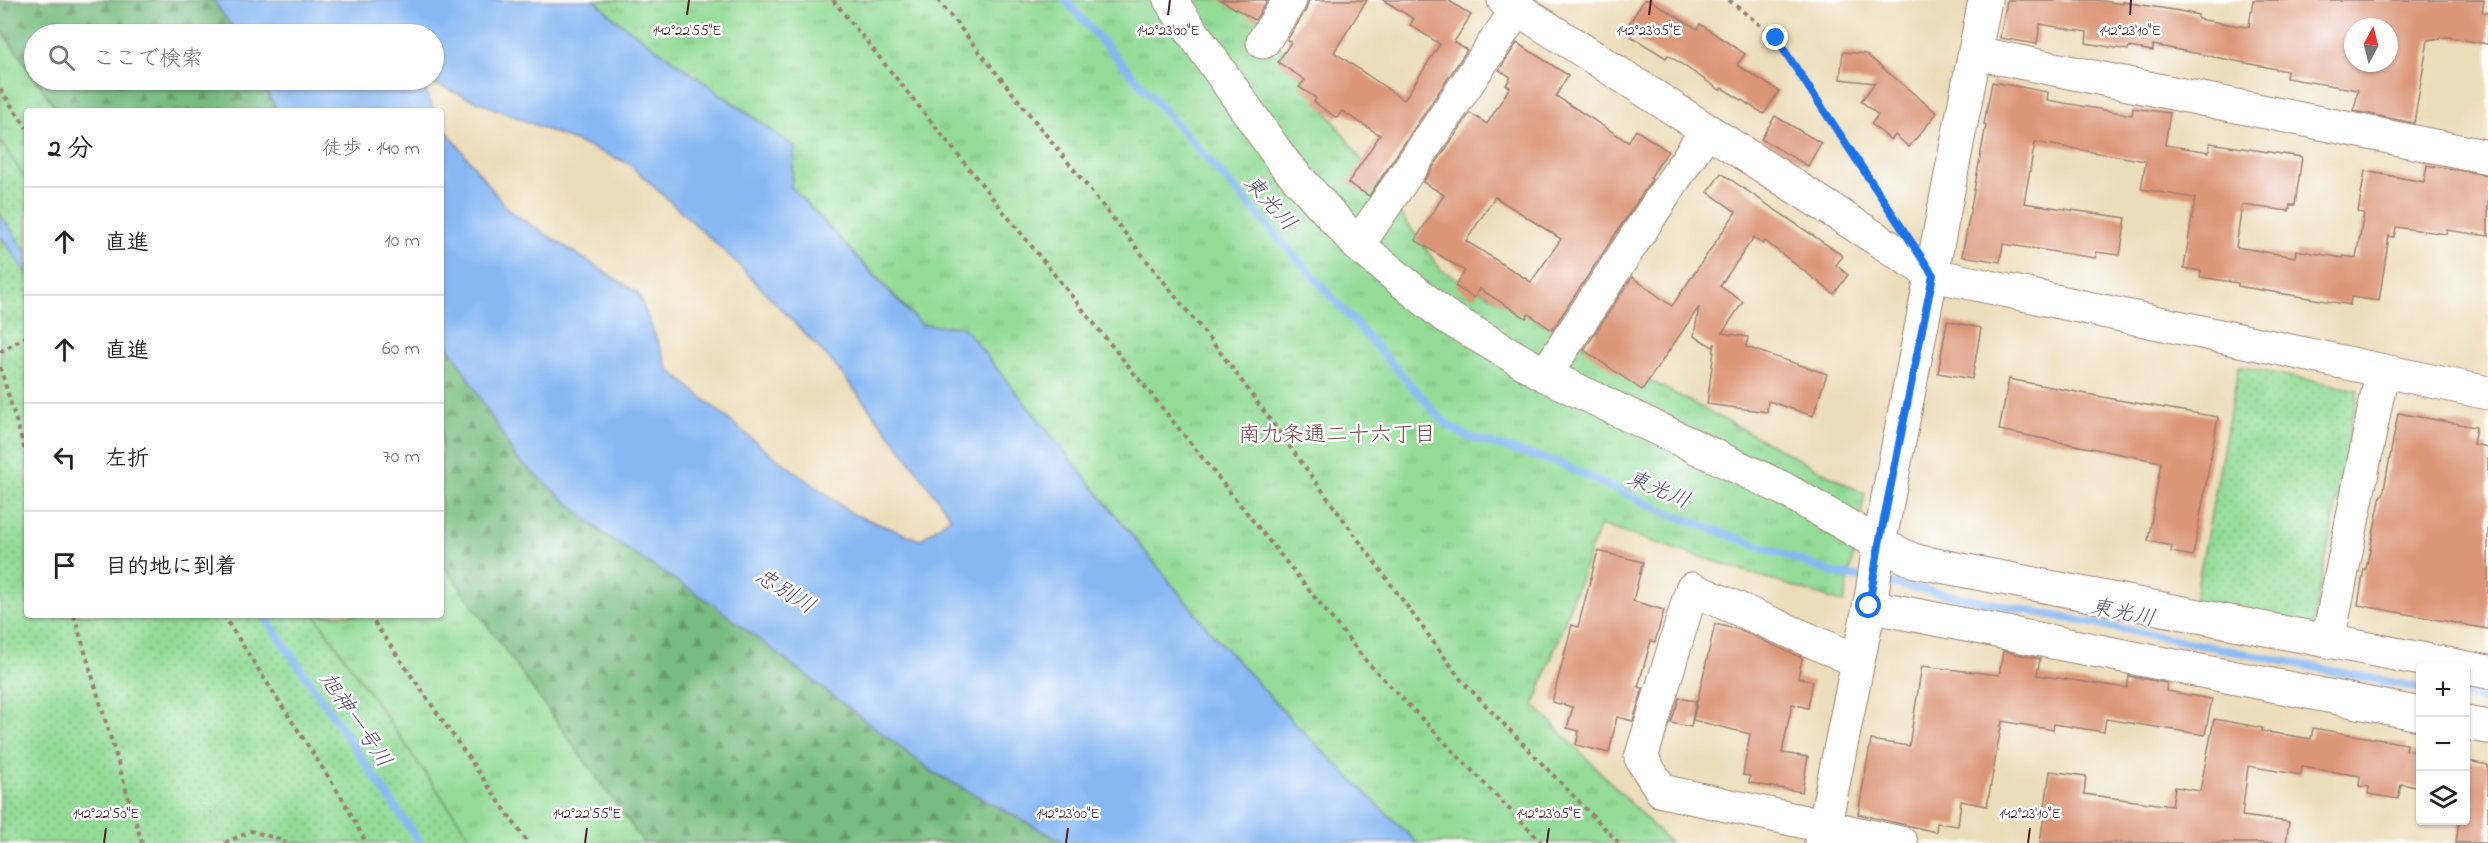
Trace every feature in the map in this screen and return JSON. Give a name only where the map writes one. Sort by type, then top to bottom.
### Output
[{"type":"street","points":[[1170,0],[1284,163],[1358,245],[1445,316],[1545,375],[1784,489],[1874,577],[2416,713]]},
{"type":"street","points":[[1263,42],[1290,0]]},
{"type":"street","points":[[1823,835],[1985,0]]},
{"type":"street","points":[[1358,245],[1511,4],[1933,275],[2488,393]]},
{"type":"street","points":[[1975,53],[2488,157]]},
{"type":"street","points":[[1545,375],[1706,131]]},
{"type":"street","points":[[2328,641],[2382,372]]},
{"type":"street","points":[[1874,577],[1915,561],[2488,672]]},
{"type":"street","points":[[1858,661],[1692,589],[1641,758],[1662,791],[1823,835],[1901,843]]},
{"type":"street","points":[[2470,724],[2488,727]]},
{"type":"path","points":[[833,0],[1367,662],[1542,843]]},
{"type":"path","points":[[938,0],[1224,357],[1462,681],[1619,843]]},
{"type":"path","points":[[1729,0],[1776,38],[1894,216]]},
{"type":"path","points":[[0,90],[24,124]]},
{"type":"path","points":[[0,351],[24,338]]},
{"type":"path","points":[[0,367],[24,447]]},
{"type":"path","points":[[75,618],[142,843]]},
{"type":"path","points":[[225,618],[344,801],[366,843]]},
{"type":"path","points":[[371,618],[528,843]]},
{"type":"path","points":[[225,843],[252,831],[283,840],[285,843]]},
{"type":"green space","points":[[0,0],[213,0],[230,24],[24,24],[24,63],[0,28]]},
{"type":"green space","points":[[595,0],[1246,0],[1441,270],[1865,494],[1844,603],[1600,525],[1534,705],[1670,843],[1417,843],[1295,724],[1209,630],[963,327],[922,325],[791,187],[795,147],[615,19]]},
{"type":"green space","points":[[0,28],[24,62],[24,90],[43,90],[56,108],[24,108],[24,176],[0,140]]},
{"type":"green space","points":[[43,90],[266,90],[275,108],[56,108]]},
{"type":"green space","points":[[0,140],[24,176],[24,618],[317,618],[474,843],[0,843]]},
{"type":"green space","points":[[444,337],[516,458],[605,535],[710,602],[933,772],[1065,843],[644,843],[444,567]]},
{"type":"green space","points":[[2239,366],[2358,390],[2313,626],[2194,603]]},
{"type":"green space","points":[[444,567],[644,843],[474,843],[317,618],[444,618]]},
{"type":"water","name":"忠別川","points":[[213,0],[595,0],[615,19],[795,147],[791,187],[921,325],[963,327],[1209,630],[1295,724],[1417,843],[1065,843],[933,772],[710,602],[605,535],[516,458],[444,337],[444,128],[509,211],[638,293],[669,370],[763,448],[853,514],[920,540],[951,517],[896,442],[833,363],[736,262],[628,163],[444,88],[444,24],[230,24]]},
{"type":"water","points":[[266,90],[425,90],[433,108],[275,108]]},
{"type":"water","points":[[0,214],[24,249],[24,270],[0,235]]},
{"type":"building","points":[[1220,0],[1268,0],[1255,20]]},
{"type":"building","points":[[1309,0],[1367,0],[1334,52],[1404,100],[1440,44],[1410,25],[1414,19],[1383,0],[1448,0],[1471,15],[1454,42],[1467,50],[1369,196],[1348,183],[1380,135],[1342,111],[1337,118],[1314,102],[1316,98],[1299,87],[1305,80],[1278,62],[1291,42],[1287,40],[1306,10]]},
{"type":"building","points":[[1644,0],[1650,0],[1697,29],[1700,24],[1745,54],[1737,65],[1779,91],[1764,114],[1722,88],[1720,90],[1668,55],[1666,58],[1624,32]]},
{"type":"building","points":[[2007,0],[2096,0],[2123,4],[2123,2],[2180,11],[2198,15],[2198,19],[2245,27],[2249,26],[2253,0],[2484,0],[2482,12],[2488,13],[2488,44],[2447,37],[2428,40],[2414,123],[2354,111],[2358,90],[2286,78],[2287,71],[2153,45],[2153,51],[2129,47],[2128,50],[2086,43],[2087,32],[2040,24],[2037,44],[2000,38]]},
{"type":"building","points":[[1517,43],[1568,75],[1556,96],[1628,142],[1636,130],[1668,151],[1650,178],[1652,179],[1552,330],[1529,314],[1526,318],[1480,289],[1474,298],[1455,286],[1465,271],[1415,240],[1444,195],[1423,182],[1470,113],[1487,124],[1510,87],[1506,85],[1511,77],[1499,70]],"holes":[[[1495,197],[1561,239],[1531,282],[1466,241]]]},
{"type":"building","points":[[1843,52],[1866,54],[1937,113],[1909,147],[1895,135],[1891,140],[1871,124],[1878,115],[1861,101],[1875,83],[1840,79]]},
{"type":"building","points":[[1992,82],[2048,92],[2047,100],[2132,115],[2133,108],[2170,113],[2165,145],[2209,152],[2210,143],[2302,157],[2295,205],[2290,205],[2289,211],[2242,205],[2236,247],[2295,257],[2296,250],[2356,258],[2364,213],[2358,212],[2365,171],[2424,182],[2427,165],[2488,175],[2488,236],[2447,230],[2446,234],[2396,227],[2394,237],[2389,236],[2379,301],[2351,297],[2350,305],[2238,286],[2238,283],[2200,277],[2201,271],[2184,268],[2195,198],[2141,189],[2146,161],[2035,142],[2024,203],[2126,218],[2120,255],[2096,252],[2095,258],[2003,244],[2000,262],[1962,256]]},
{"type":"building","points":[[1775,116],[1821,143],[1808,166],[1761,139]]},
{"type":"building","points":[[1721,173],[1843,256],[1836,265],[1848,275],[1834,294],[1765,241],[1763,244],[1754,237],[1720,286],[1743,302],[1722,333],[1748,337],[1746,347],[1827,374],[1813,416],[1768,401],[1767,412],[1707,404],[1715,343],[1713,347],[1694,336],[1699,307],[1642,390],[1584,350],[1632,277],[1672,306],[1736,212],[1708,192]]},
{"type":"building","points":[[1947,321],[1981,328],[1972,379],[1938,373]]},
{"type":"building","points":[[2009,379],[2218,417],[2193,556],[2171,552],[2172,546],[2148,541],[2161,462],[1999,430]]},
{"type":"building","points":[[2398,413],[2476,427],[2473,444],[2488,447],[2488,629],[2358,605],[2364,569],[2366,569],[2381,495],[2383,495]]},
{"type":"building","points":[[1598,551],[1643,562],[1633,601],[1664,610],[1655,642],[1651,641],[1638,687],[1643,688],[1633,721],[1617,717],[1609,753],[1576,745],[1579,731],[1567,728],[1573,707],[1552,702],[1572,625],[1578,627]]},
{"type":"building","points":[[1715,624],[1740,630],[1802,658],[1798,678],[1813,681],[1808,708],[1792,704],[1782,753],[1808,757],[1802,792],[1749,783],[1750,776],[1743,775],[1750,734],[1693,720]]},
{"type":"building","points":[[2003,651],[2040,659],[2037,675],[2127,688],[2129,676],[2167,683],[2166,691],[2212,699],[2205,735],[2106,719],[2104,732],[2054,724],[2053,730],[2002,721],[1987,806],[1961,801],[1958,826],[1937,823],[1936,832],[1858,814],[1871,740],[1909,746],[1922,666],[1999,675]]},
{"type":"building","points":[[1679,698],[1696,701],[1691,727],[1671,723]]},
{"type":"building","points":[[2214,719],[2263,728],[2262,731],[2311,739],[2313,728],[2407,744],[2406,750],[2416,751],[2416,787],[2401,784],[2398,799],[2368,794],[2369,787],[2359,786],[2360,776],[2302,767],[2301,775],[2248,766],[2242,816],[2289,822],[2286,843],[2040,843],[2050,771],[2086,776],[2084,794],[2172,806],[2175,787],[2200,791]]},
{"type":"building","points":[[2470,761],[2488,765],[2486,843],[2456,843],[2458,825],[2470,825]]},
{"type":"waterway","name":"東光川","points":[[1065,0],[1445,423],[1468,437],[1559,463],[1668,513],[1834,573],[1867,579]]},
{"type":"waterway","name":"東光川","points":[[1879,581],[2416,687]]},
{"type":"waterway","name":"旭神一号川","points":[[266,618],[420,843]]},
{"type":"waterway","name":"東光川","points":[[2470,697],[2488,700]]},
{"type":"district","name":"南九条通二十六丁目","points":[[1337,433]]},
{"type":"route","points":[[1776,38],[1933,275],[1879,544],[1869,606]]}]
